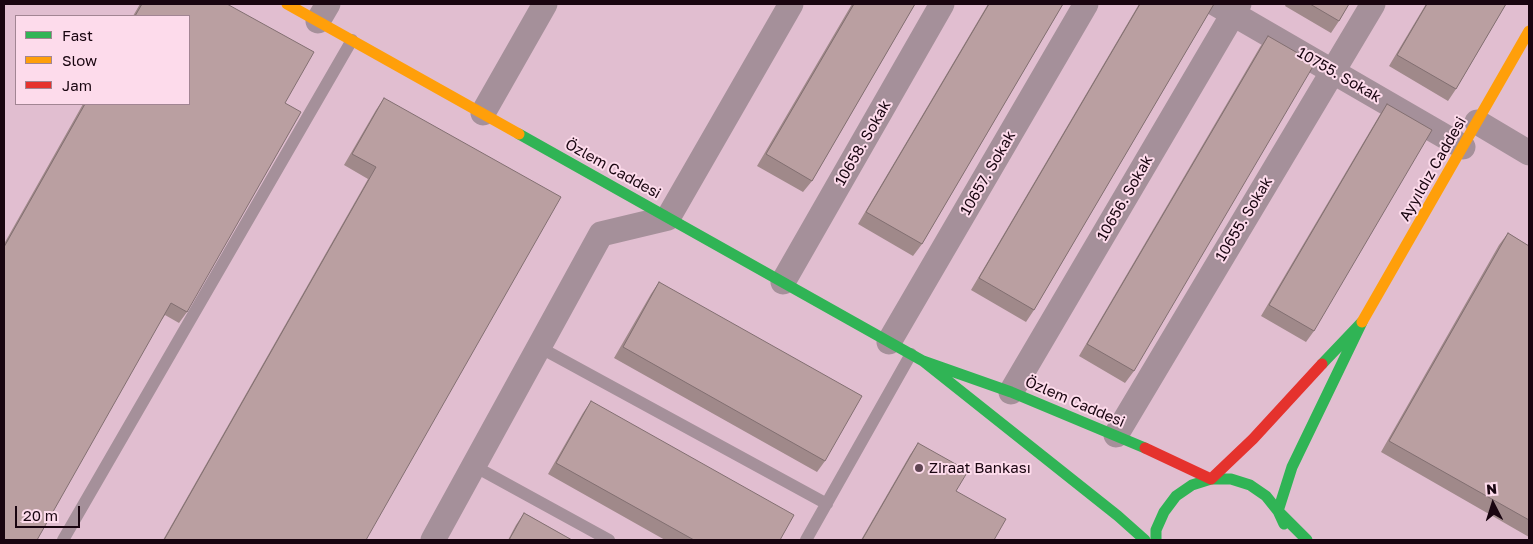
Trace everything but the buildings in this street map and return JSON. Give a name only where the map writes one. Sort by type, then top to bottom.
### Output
[{"type":"street","name":"Özlem Caddesi","points":[[287,4],[323,12],[352,40],[923,361],[1118,516],[1145,540]]},
{"type":"street","points":[[483,113],[546,4]]},
{"type":"street","points":[[433,540],[601,234],[668,218],[791,4]]},
{"type":"street","name":"10658. Sokak","points":[[783,282],[942,4]]},
{"type":"street","name":"10657. Sokak","points":[[889,342],[1086,4]]},
{"type":"street","name":"10655. Sokak","points":[[1116,435],[1373,4]]},
{"type":"street","name":"10755. Sokak","points":[[1230,7],[1333,71],[1462,147]]},
{"type":"street","name":"10656. Sokak","points":[[1011,392],[1230,7]]},
{"type":"street","name":"Ayyıldız Caddesi","points":[[1278,511],[1292,467],[1362,322],[1529,31]]},
{"type":"street","points":[[1477,122],[1529,153]]},
{"type":"street","name":"Ayyıldız Caddesi","points":[[1211,479],[1253,439],[1362,322]]},
{"type":"street","name":"Özlem Caddesi","points":[[923,361],[1011,392],[1116,435],[1211,479]]},
{"type":"street","points":[[1156,540],[1156,530],[1164,512],[1176,496],[1192,485],[1211,479],[1231,479],[1250,485],[1266,496],[1307,540]]},
{"type":"street","points":[[1278,511],[1286,529],[1286,535]]},
{"type":"lane","points":[[64,540],[352,40]]},
{"type":"lane","points":[[539,347],[827,504]]},
{"type":"lane","points":[[806,540],[911,354]]},
{"type":"lane","points":[[474,466],[609,540]]},
{"type":"traffic: fast","points":[[519,134],[923,361]]},
{"type":"traffic: fast","points":[[1307,540],[1278,511],[1292,467],[1362,322],[1322,364]]},
{"type":"traffic: fast","points":[[1145,448],[1011,392],[923,361],[1118,516],[1145,540]]},
{"type":"traffic: fast","points":[[1156,540],[1156,530],[1164,512],[1176,496],[1192,485],[1211,479],[1231,479],[1250,485],[1266,496],[1278,511],[1284,524]]},
{"type":"traffic: slow","points":[[287,4],[519,134]]},
{"type":"traffic: slow","points":[[1362,322],[1529,31]]},
{"type":"traffic: jam","points":[[1145,448],[1211,479],[1253,439],[1322,364]]},
{"type":"place","name":"Ziraat Bankası","points":[[919,468]]}]
